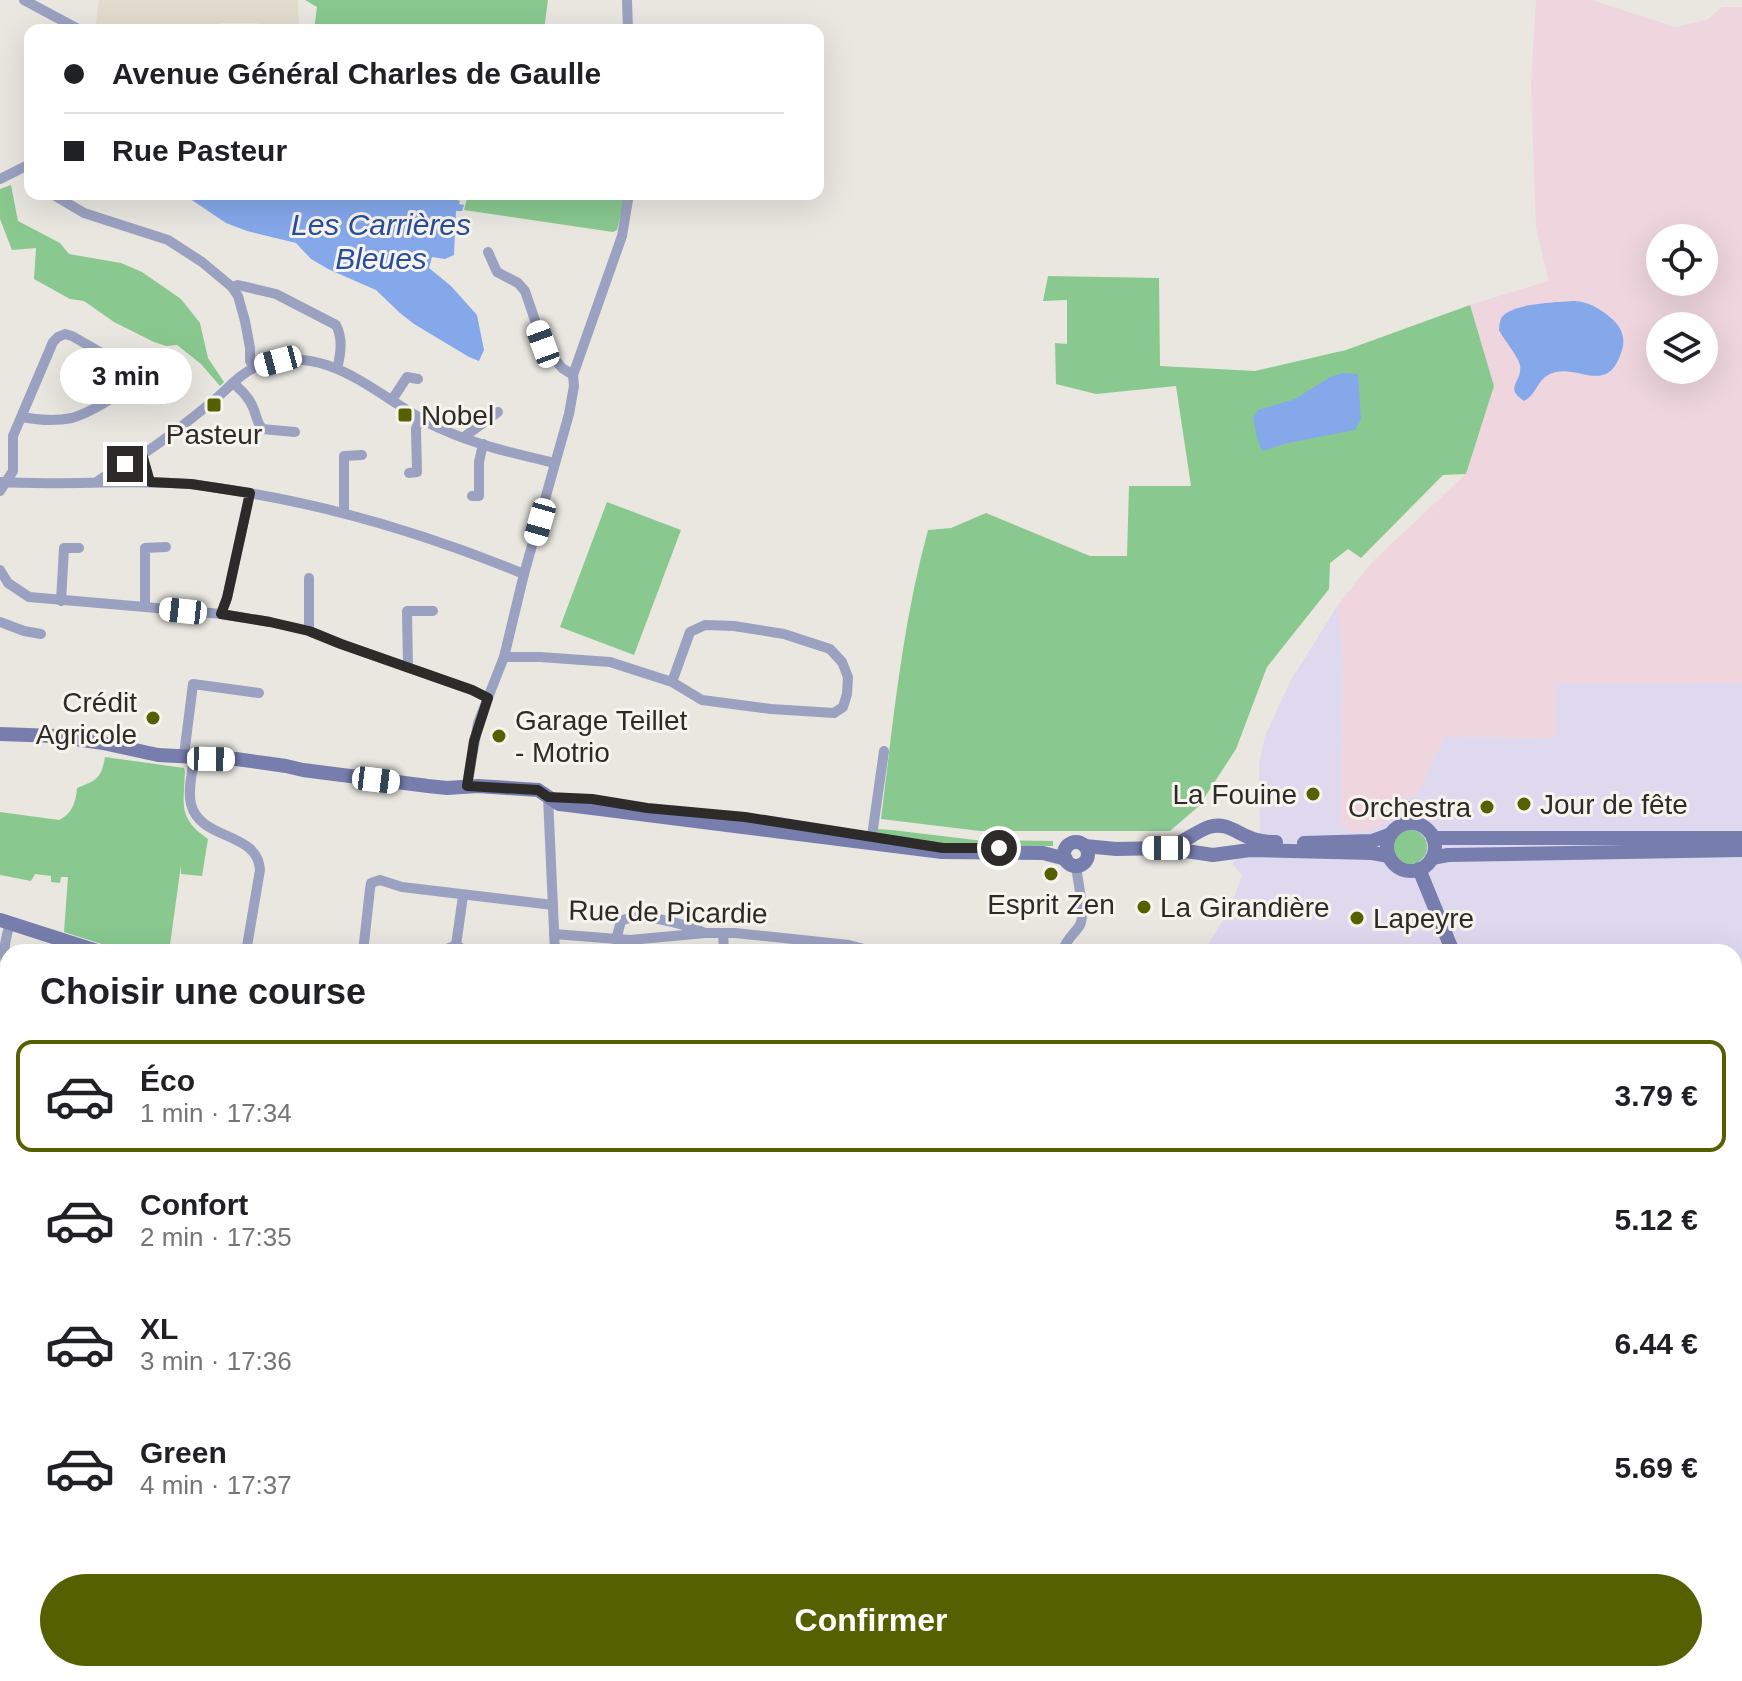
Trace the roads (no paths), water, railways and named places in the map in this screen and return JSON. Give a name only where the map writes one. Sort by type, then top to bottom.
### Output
[{"type":"main road","points":[[0,734],[137,743],[189,753],[237,752],[456,780],[478,793],[548,797],[559,804],[872,840],[942,852],[1076,855],[1116,849],[1166,848],[1213,855],[1260,850],[1389,856]]},
{"type":"main road","points":[[1166,848],[1218,826],[1231,827],[1260,841],[1314,842],[1372,841],[1391,834],[1407,823],[1426,828],[1433,838],[1435,848],[1429,863],[1419,869],[1401,868],[1389,856],[1387,845],[1391,834]]},
{"type":"main road","points":[[1433,838],[1742,838]]},
{"type":"main road","points":[[1432,858],[1448,855],[1742,850]]},
{"type":"main road","points":[[1419,869],[1450,944]]},
{"type":"main road","points":[[5,921],[75,944]]},
{"type":"street","points":[[627,0],[628,24]]},
{"type":"street","points":[[31,2],[70,24]]},
{"type":"street","points":[[0,179],[24,169]]},
{"type":"street","points":[[62,200],[84,213],[168,240],[232,287],[245,321],[250,361],[254,368]]},
{"type":"street","points":[[467,786],[474,741],[504,657],[572,401],[573,375],[622,236],[628,200]]},
{"type":"street","points":[[488,252],[497,272],[518,283],[525,291],[543,344],[562,368],[573,375]]},
{"type":"street","points":[[232,287],[238,285],[276,294],[336,325],[341,356],[337,368]]},
{"type":"street","points":[[2,485],[13,471],[13,436],[53,342],[58,337],[65,334],[72,336],[128,368],[130,379],[126,386],[91,411],[70,418],[35,420],[22,417]]},
{"type":"street","points":[[97,482],[142,454],[254,368],[278,361],[316,362],[337,368],[439,428],[511,453],[555,463]]},
{"type":"street","points":[[392,400],[407,377],[418,379]]},
{"type":"street","points":[[233,383],[247,395],[262,429],[295,432]]},
{"type":"street","points":[[464,437],[498,412]]},
{"type":"street","points":[[409,473],[417,472],[416,429],[420,417]]},
{"type":"street","points":[[472,496],[479,496],[479,462],[483,444]]},
{"type":"street","points":[[142,454],[150,482]]},
{"type":"street","points":[[344,513],[344,456],[362,455]]},
{"type":"street","points":[[2,485],[150,482],[191,484],[250,493],[311,504],[405,531],[524,574]]},
{"type":"street","points":[[221,614],[250,493]]},
{"type":"street","points":[[145,607],[145,548],[166,547]]},
{"type":"street","points":[[61,601],[64,548],[79,548]]},
{"type":"street","points":[[0,570],[8,583],[29,597],[221,614],[309,631],[488,698]]},
{"type":"street","points":[[309,578],[309,631]]},
{"type":"street","points":[[408,667],[407,611],[433,611]]},
{"type":"street","points":[[0,622],[41,634]]},
{"type":"street","points":[[504,657],[610,662],[672,682],[702,700],[834,713],[843,707],[848,677],[842,662],[830,649],[784,634],[705,625],[690,632],[672,682]]},
{"type":"street","points":[[247,944],[260,863],[244,844],[207,827],[194,814],[190,798],[189,753],[193,684],[259,693]]},
{"type":"street","points":[[872,840],[884,751]]},
{"type":"street","points":[[548,797],[555,944]]},
{"type":"street","points":[[1407,823],[1409,806]]},
{"type":"street","points":[[1065,944],[1083,919],[1076,855]]},
{"type":"street","points":[[364,944],[371,883],[380,880],[402,887],[463,896],[553,905]]},
{"type":"street","points":[[456,944],[463,896]]},
{"type":"street","points":[[616,940],[621,921],[630,917],[675,923],[705,933]]},
{"type":"street","points":[[4,944],[5,921]]},
{"type":"street","points":[[723,933],[724,944]]},
{"type":"street","name":"Rue de Picardie","points":[[554,934],[630,940],[735,933],[799,944]]},
{"type":"street","points":[[630,940],[630,944]]},
{"type":"water","name":"Les Carrières Bleues","points":[[192,200],[460,201],[459,204],[464,205],[462,211],[456,211],[454,255],[445,259],[432,257],[429,268],[451,286],[477,315],[484,350],[479,361],[414,324],[376,290],[311,259],[296,243],[226,223]]},
{"type":"water","points":[[1575,301],[1598,308],[1619,327],[1623,346],[1615,366],[1598,376],[1569,372],[1548,375],[1524,401],[1515,392],[1520,365],[1499,330],[1501,318],[1507,312],[1525,306]]},
{"type":"water","points":[[1342,373],[1358,374],[1361,419],[1355,430],[1262,451],[1253,418],[1258,410],[1295,399]]},
{"type":"place","name":"Pasteur","points":[[214,405]]},
{"type":"place","name":"Nobel","points":[[405,415]]},
{"type":"place","name":"Crédit Agricole","points":[[153,718]]},
{"type":"place","name":"Garage Teillet - Motrio","points":[[499,736]]},
{"type":"place","name":"La Fouine","points":[[1313,794]]},
{"type":"place","name":"Jour de fête","points":[[1524,804]]},
{"type":"place","name":"Orchestra","points":[[1487,807]]},
{"type":"place","name":"Esprit Zen","points":[[1051,874]]},
{"type":"place","name":"La Girandière","points":[[1144,907]]},
{"type":"place","name":"Lapeyre","points":[[1357,918]]}]
